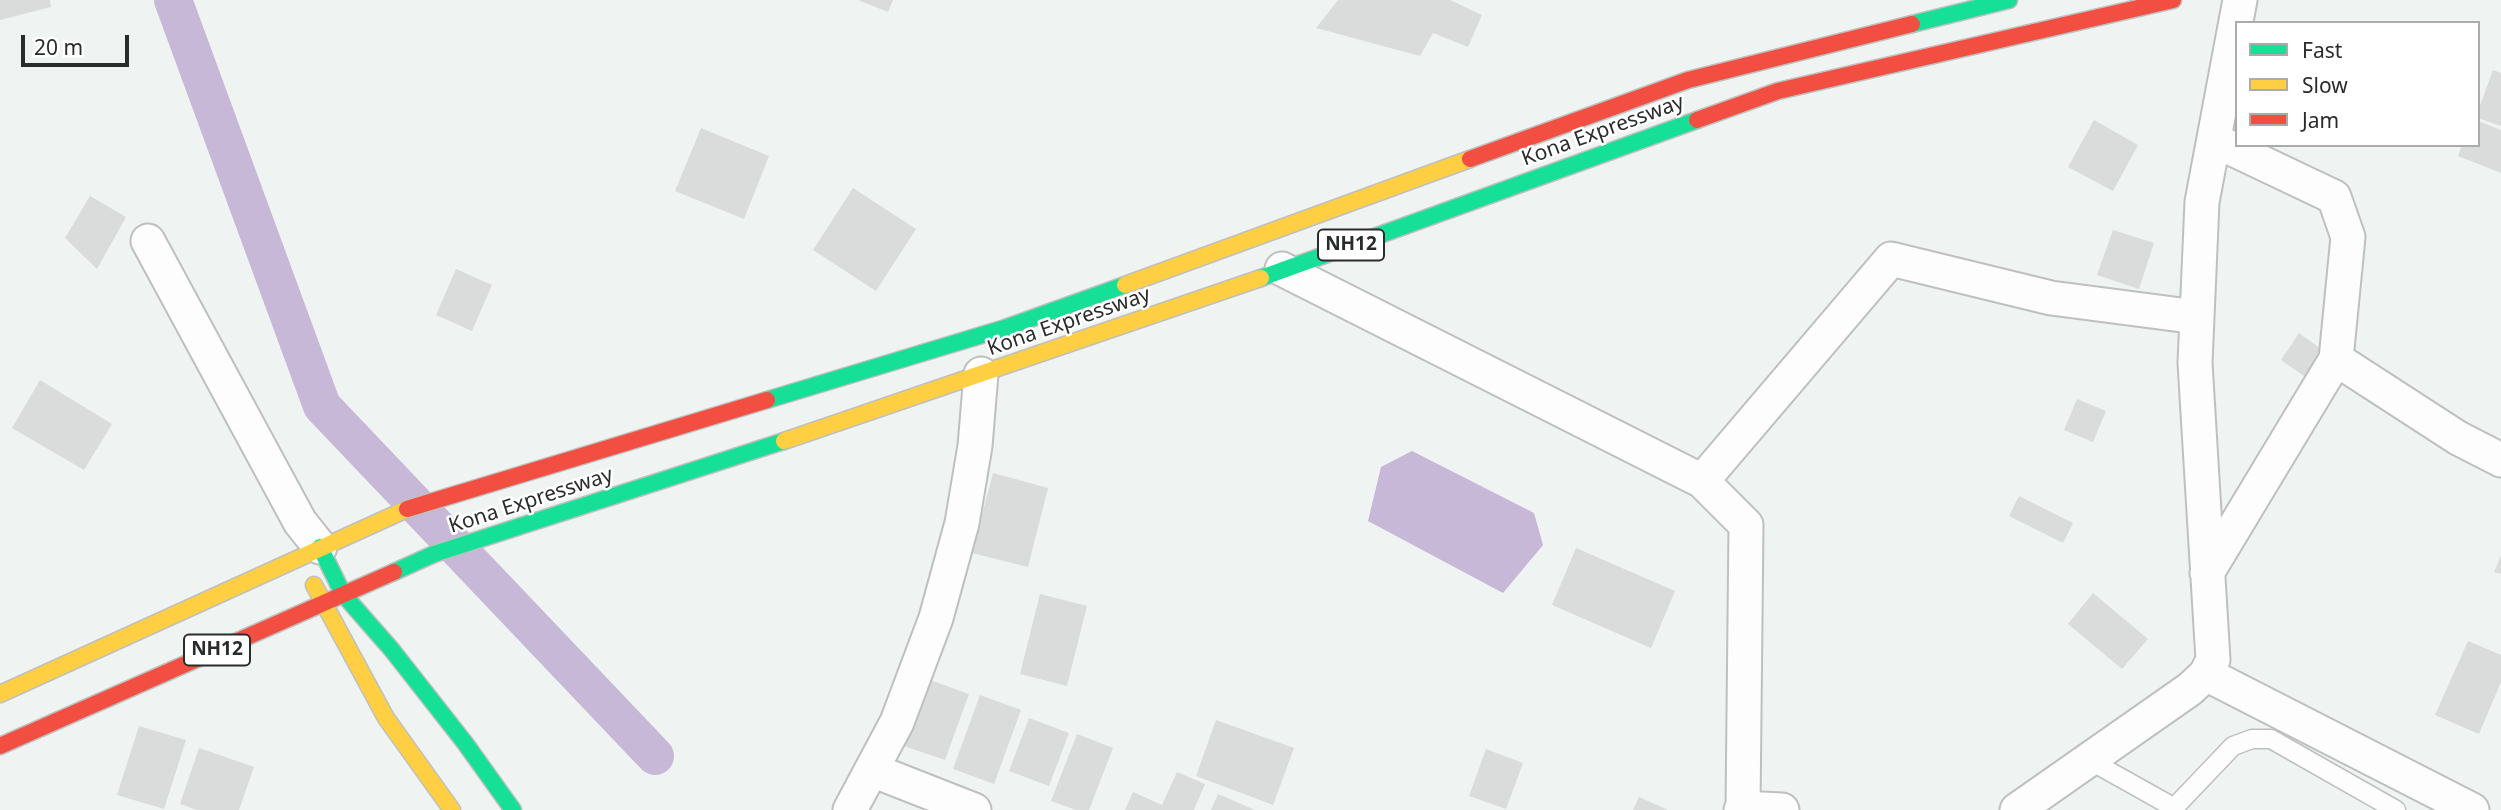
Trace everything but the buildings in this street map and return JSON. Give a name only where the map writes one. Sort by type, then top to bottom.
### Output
[{"type":"main road","name":"Kona Expressway","points":[[0,694],[306,542],[403,510],[1005,328],[1688,80],[2009,0]]},
{"type":"main road","name":"Kona Expressway","points":[[0,746],[434,554],[737,457],[981,374],[1282,270],[1778,91],[2046,32],[2173,0]]},
{"type":"main road","points":[[306,542],[343,594],[392,650],[457,733],[513,810]]},
{"type":"main road","points":[[306,542],[324,603],[386,718],[452,810]]},
{"type":"street","points":[[2236,21],[2240,0]]},
{"type":"street","points":[[2017,810],[2190,689],[2206,674],[2213,660],[2195,363],[2202,202],[2235,27]]},
{"type":"street","points":[[2207,573],[2336,359],[2348,237],[2334,197],[2214,140]]},
{"type":"street","points":[[148,241],[306,542]]},
{"type":"street","points":[[1702,481],[1891,259],[2051,298],[2197,317]]},
{"type":"street","points":[[1282,270],[1702,481],[1746,525],[1742,809],[1782,810]]},
{"type":"street","points":[[2336,359],[2458,438],[2501,460]]},
{"type":"street","points":[[850,810],[897,722],[936,618],[962,523],[975,446],[981,374]]},
{"type":"street","points":[[2206,674],[2472,810]]},
{"type":"street","points":[[872,770],[974,810]]},
{"type":"lane","points":[[2089,760],[2173,809],[2233,746],[2252,739],[2270,739],[2396,810]]},
{"type":"shaded area","points":[[1412,451],[1534,513],[1543,545],[1503,593],[1368,521],[1381,467]]},
{"type":"waterway","points":[[173,0],[322,406],[655,756]]},
{"type":"traffic: fast","points":[[1912,24],[2009,0]]},
{"type":"traffic: fast","points":[[1261,278],[1697,120]]},
{"type":"traffic: fast","points":[[767,400],[1005,328],[1125,285]]},
{"type":"traffic: fast","points":[[394,572],[434,554],[784,441]]},
{"type":"traffic: fast","points":[[320,547],[343,594],[392,650],[465,743],[513,810]]},
{"type":"traffic: slow","points":[[1125,285],[1470,159]]},
{"type":"traffic: slow","points":[[784,441],[1261,278]]},
{"type":"traffic: slow","points":[[0,694],[407,509]]},
{"type":"traffic: slow","points":[[314,585],[386,718],[452,810]]},
{"type":"traffic: jam","points":[[1697,120],[1778,91],[2173,0]]},
{"type":"traffic: jam","points":[[1470,159],[1688,80],[1912,24]]},
{"type":"traffic: jam","points":[[407,509],[767,400]]},
{"type":"traffic: jam","points":[[0,746],[394,572]]}]
